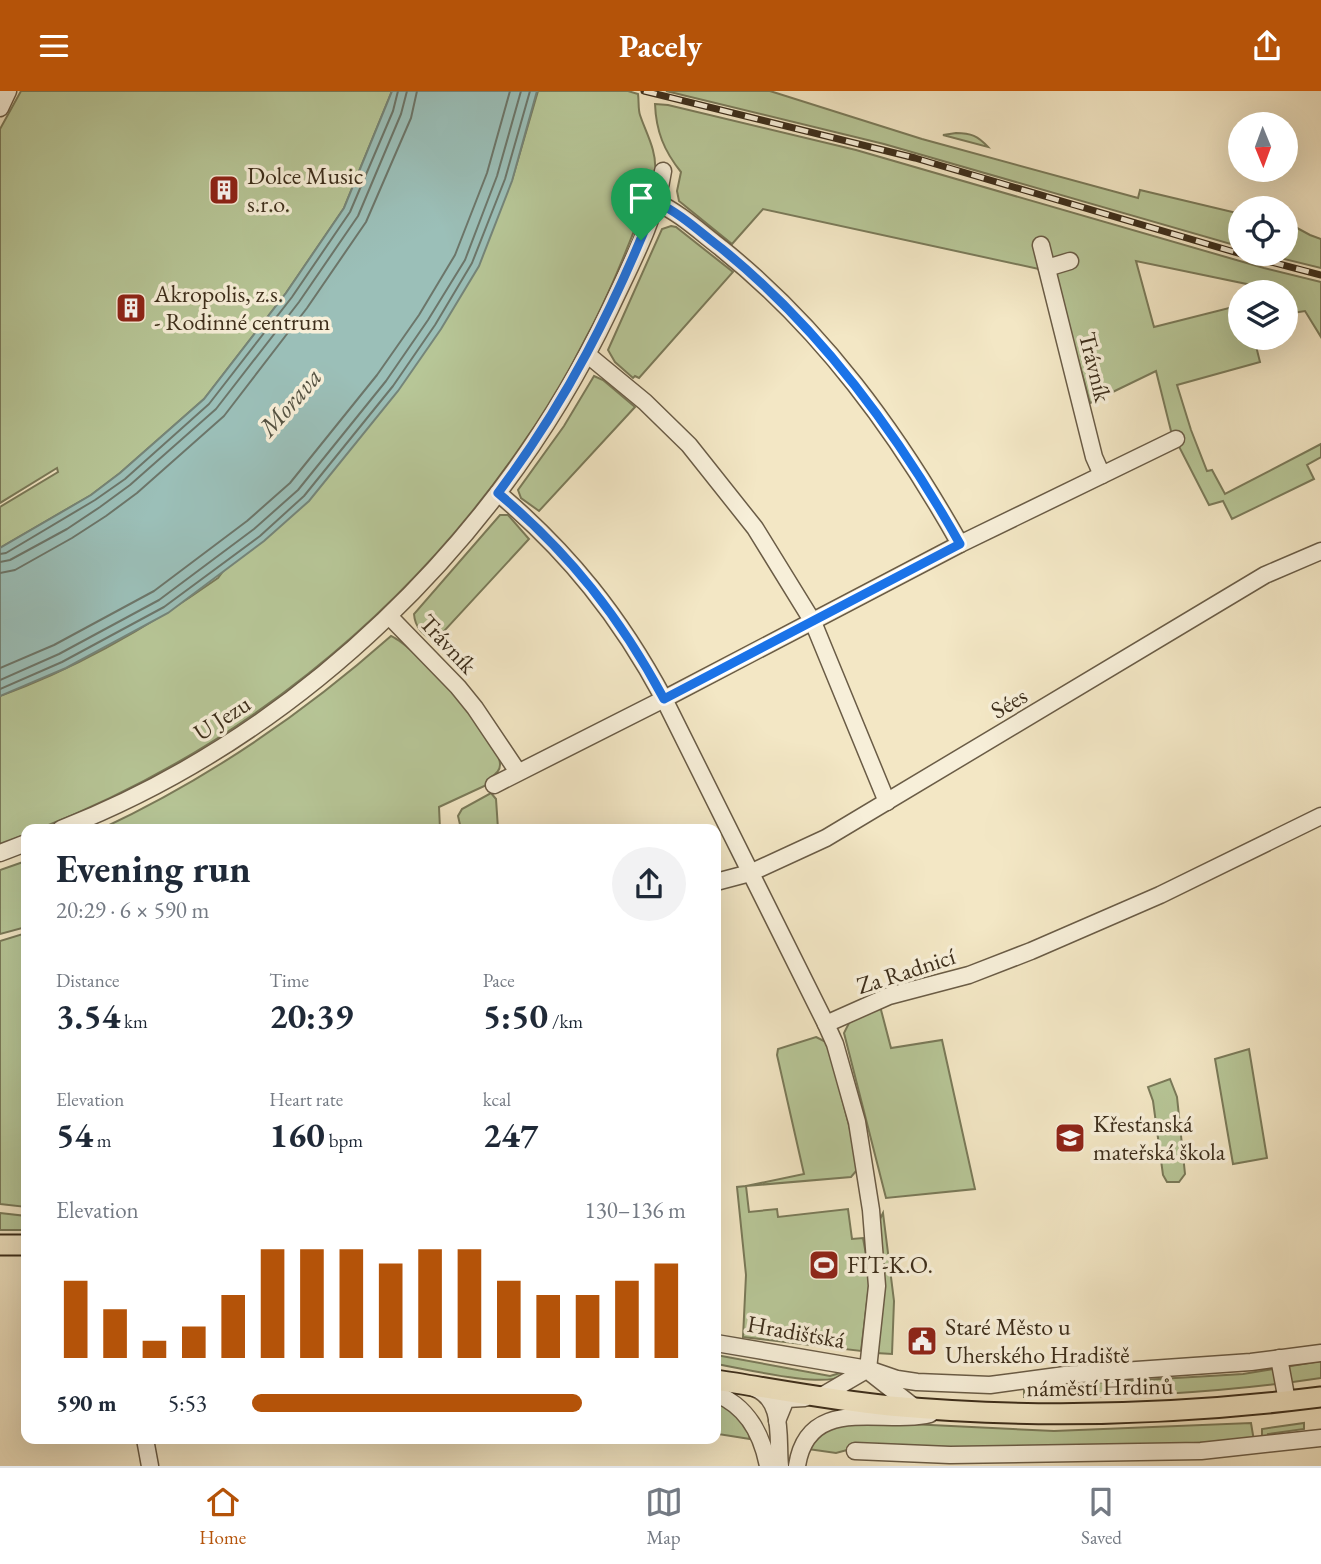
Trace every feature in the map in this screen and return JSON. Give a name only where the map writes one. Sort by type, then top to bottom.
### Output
[{"type":"main road","points":[[0,1245],[21,1245]]},
{"type":"main road","points":[[721,1381],[746,1385]]},
{"type":"main road","name":"náměstí Hrdinů","points":[[746,1385],[820,1397],[929,1409],[1038,1414],[1137,1412],[1321,1397]]},
{"type":"street","points":[[0,108],[8,91]]},
{"type":"street","name":"Trávník","points":[[518,772],[458,687],[389,616],[451,551],[498,493],[542,431],[588,355],[628,271],[656,202],[663,171]]},
{"type":"street","points":[[656,202],[668,208],[731,256],[819,341],[900,444],[960,544]]},
{"type":"street","name":"Trávník","points":[[1041,245],[1094,457],[1102,475]]},
{"type":"street","points":[[1046,268],[1070,261]]},
{"type":"street","points":[[588,355],[645,402],[706,464],[755,528],[813,622],[887,802]]},
{"type":"street","points":[[494,785],[960,544],[1176,439]]},
{"type":"street","points":[[498,493],[538,529],[597,594],[639,653],[835,1044],[857,1122],[870,1210],[877,1286],[868,1369],[876,1378],[929,1409]]},
{"type":"street","name":"Sées","points":[[721,881],[750,873],[819,841],[1265,575],[1321,551]]},
{"type":"street","name":"U Jezu","points":[[72,824],[148,789],[242,733],[321,675],[389,616]]},
{"type":"street","name":"Za Radnicí","points":[[825,1024],[889,996],[969,975],[1031,951],[1160,895],[1321,816]]},
{"type":"street","points":[[0,853],[21,845]]},
{"type":"street","name":"Hradišťská","points":[[721,1344],[868,1369]]},
{"type":"street","name":"náměstí Hrdinů","points":[[868,1369],[897,1379],[917,1382],[990,1385],[1065,1375],[1279,1359],[1321,1353]]},
{"type":"street","points":[[1279,1359],[1287,1401]]},
{"type":"street","points":[[820,1397],[868,1369]]},
{"type":"street","points":[[746,1385],[760,1390],[775,1406],[780,1466]]},
{"type":"street","points":[[721,1397],[740,1408],[756,1430],[764,1445],[768,1466]]},
{"type":"street","points":[[777,1420],[783,1402],[790,1397],[909,1411],[929,1409]]},
{"type":"street","points":[[799,1459],[813,1433],[834,1421],[861,1415],[906,1417],[929,1409]]},
{"type":"street","points":[[855,1451],[950,1455],[1201,1451],[1321,1438]]},
{"type":"street","points":[[146,1444],[150,1466]]},
{"type":"green space","points":[[21,91],[392,91],[344,208],[286,293],[204,399],[91,495],[0,548],[0,507],[58,472],[57,468],[0,503],[0,129]]},
{"type":"green space","points":[[538,91],[628,91],[638,94],[639,113],[653,149],[653,184],[600,311],[557,393],[474,509],[423,568],[368,623],[246,720],[180,761],[111,798],[51,824],[21,824],[21,836],[0,845],[0,696],[57,673],[113,645],[218,578],[512,180]]},
{"type":"green space","points":[[666,91],[770,91],[922,139],[1138,198],[1140,190],[1228,211],[1228,243],[884,144]]},
{"type":"green space","points":[[655,104],[668,105],[856,150],[1228,258],[1228,266],[1257,266],[1321,282],[1321,337],[1305,311],[1298,312],[1298,280],[1228,280],[1136,261],[1154,327],[1228,308],[1228,350],[1257,350],[1260,362],[1177,385],[1207,471],[1212,470],[1225,494],[1321,444],[1321,457],[1307,465],[1314,479],[1232,519],[1223,501],[1209,505],[1171,431],[1156,371],[1090,403],[1078,359],[1073,358],[1055,276],[1057,273],[763,209],[732,244],[679,201],[677,191],[681,172],[662,140]]},
{"type":"green space","points":[[956,133],[974,136],[988,147],[943,135]]},
{"type":"green space","points":[[676,227],[733,272],[639,378],[633,378],[615,362],[608,350],[662,229]]},
{"type":"green space","points":[[1298,228],[1321,239],[1321,268],[1298,262]]},
{"type":"green space","points":[[594,376],[603,380],[635,407],[539,511],[521,498],[518,490],[564,426]]},
{"type":"green space","points":[[500,515],[508,515],[529,539],[434,642],[420,630],[414,614]]},
{"type":"green space","points":[[391,636],[403,643],[455,694],[487,735],[497,752],[500,765],[491,777],[493,782],[439,807],[440,824],[112,824],[217,767],[289,718]]},
{"type":"green space","points":[[491,793],[496,799],[498,824],[460,824],[458,816],[462,809]]},
{"type":"green space","points":[[21,863],[21,928],[0,934],[0,870]]},
{"type":"green space","points":[[21,935],[21,1206],[0,1204],[0,941]]},
{"type":"green space","points":[[880,1006],[891,1048],[942,1040],[975,1189],[886,1198],[844,1033],[852,1017]]},
{"type":"green space","points":[[816,1037],[826,1042],[852,1137],[857,1170],[851,1177],[746,1186],[804,1174],[777,1055],[778,1049]]},
{"type":"green space","points":[[1249,1049],[1267,1158],[1233,1164],[1215,1059]]},
{"type":"green space","points":[[1170,1079],[1177,1097],[1185,1174],[1179,1182],[1167,1182],[1163,1175],[1153,1101],[1148,1087]]},
{"type":"green space","points":[[746,1186],[749,1212],[777,1209],[778,1217],[848,1209],[852,1239],[863,1238],[870,1277],[861,1351],[743,1337],[746,1275],[737,1187]]},
{"type":"green space","points":[[0,1213],[21,1215],[21,1230],[0,1230]]},
{"type":"green space","points":[[883,1213],[894,1301],[892,1354],[876,1353],[879,1221]]},
{"type":"green space","points":[[721,1356],[830,1376],[840,1373],[842,1376],[817,1380],[721,1365]]},
{"type":"green space","points":[[1321,1361],[1321,1378],[1284,1383],[1099,1397],[1024,1397],[1024,1387],[1243,1374]]},
{"type":"green space","points":[[721,1405],[746,1427],[750,1439],[721,1434]]},
{"type":"green space","points":[[869,1422],[1054,1431],[1251,1423],[1254,1441],[1040,1448],[862,1446],[836,1453],[808,1449],[828,1430]]},
{"type":"green space","points":[[1304,1423],[1304,1429],[1268,1434],[1269,1440],[1262,1439],[1262,1429]]},
{"type":"water","name":"Morava","points":[[392,91],[537,91],[512,181],[479,266],[441,329],[398,391],[309,501],[264,541],[168,613],[66,668],[0,696],[0,548],[91,495],[204,399],[286,293],[344,208]]},
{"type":"railway","points":[[644,91],[915,158],[1321,275]]},
{"type":"place","name":"Dolce Music s.r.o.","points":[[224,190]]},
{"type":"place","name":"Akropolis, z.s. - Rodinné centrum","points":[[131,308]]},
{"type":"place","name":"Křesťanská mateřská škola","points":[[1070,1138]]},
{"type":"place","name":"FIT-K.O.","points":[[824,1265]]},
{"type":"place","name":"Staré Město u Uherského Hradiště","points":[[922,1341]]},
{"type":"route","points":[[656,202],[701,232],[760,282],[819,341],[874,409],[916,469],[960,544],[664,699],[639,653],[597,594],[538,529],[498,493],[542,431],[588,355],[641,240],[656,202]]}]
